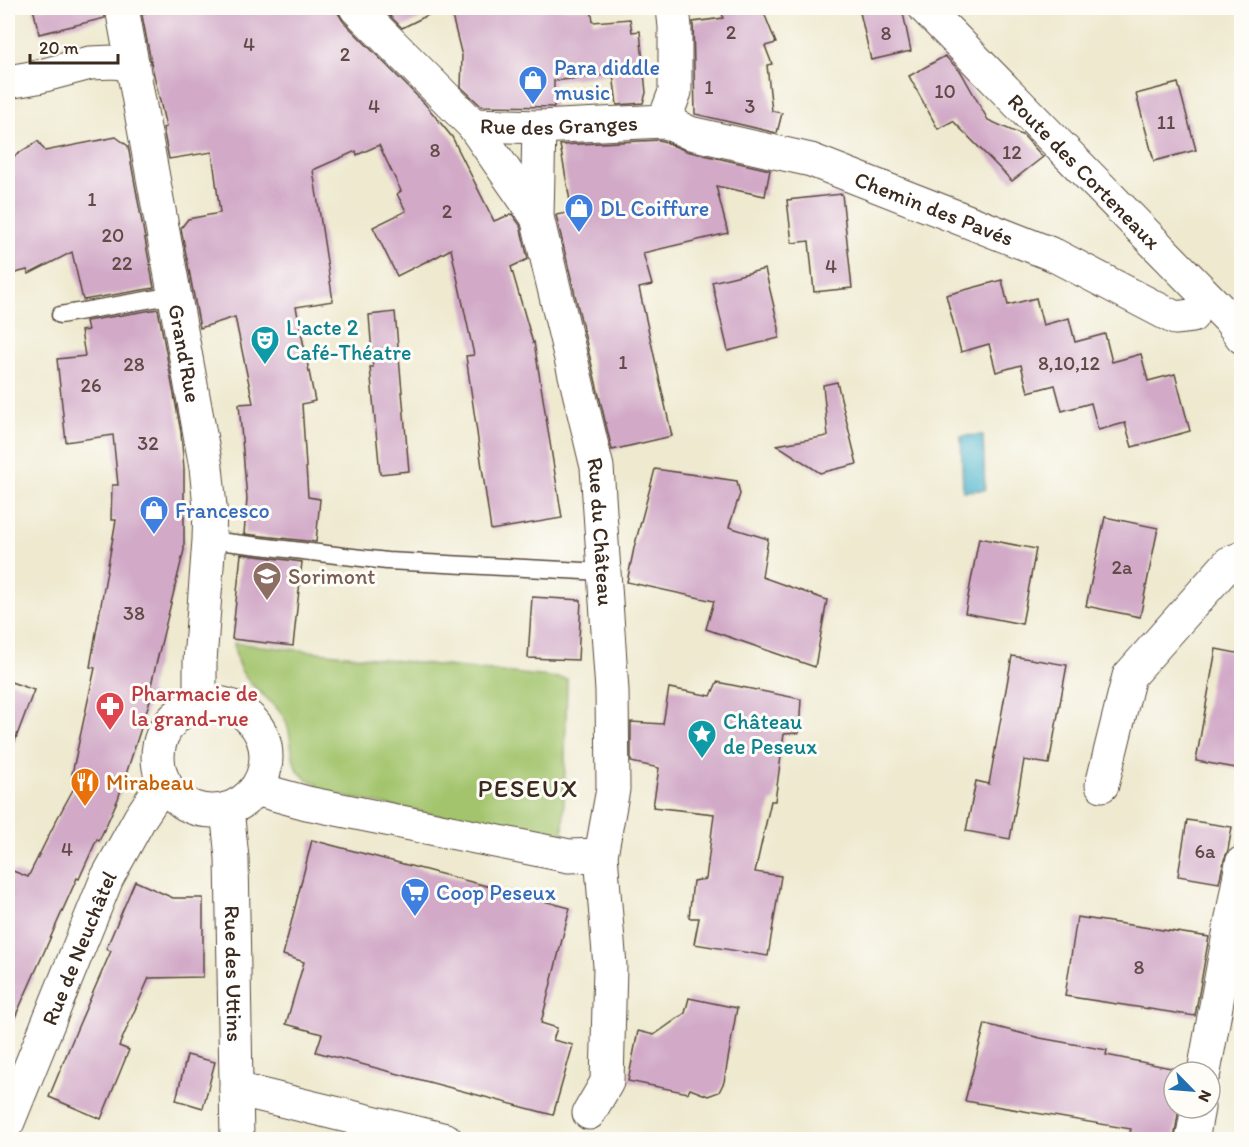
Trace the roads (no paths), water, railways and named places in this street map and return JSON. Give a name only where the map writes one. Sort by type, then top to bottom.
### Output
[{"type":"street","name":"Grand'Rue","points":[[122,8],[206,467],[210,507],[200,661],[200,704]]},
{"type":"street","name":"Rue des Granges","points":[[356,8],[473,124],[539,127],[664,121]]},
{"type":"street","points":[[664,121],[675,92],[673,8]]},
{"type":"street","name":"Route des Corteneaux","points":[[925,8],[1229,319],[1242,337]]},
{"type":"street","points":[[8,82],[90,63],[133,64]]},
{"type":"street","name":"Chemin des Pavés","points":[[664,121],[690,134],[811,160],[1054,255],[1175,318],[1192,316]]},
{"type":"street","name":"Rue du Château","points":[[473,124],[537,217]]},
{"type":"street","name":"Rue du Château","points":[[539,127],[537,217],[597,467],[612,691],[613,789],[601,855],[610,966],[607,1082],[590,1113]]},
{"type":"street","points":[[1102,785],[1129,676],[1229,563],[1242,558]]},
{"type":"street","points":[[217,702],[234,707],[249,717],[259,731],[265,747],[265,765],[256,789],[240,803],[227,809],[209,811],[191,807],[175,797],[164,782],[158,766],[158,750],[162,734],[171,720],[184,710],[200,704],[217,702]]},
{"type":"street","name":"Rue de Neuchâtel","points":[[8,1122],[107,878],[140,818],[164,782]]},
{"type":"street","points":[[256,789],[307,803],[569,855],[601,855]]},
{"type":"street","name":"Rue des Uttins","points":[[227,809],[232,858],[237,1140]]},
{"type":"street","points":[[1206,1060],[1242,863]]},
{"type":"street","points":[[236,1089],[446,1140]]},
{"type":"street","points":[[1192,1140],[1196,1120]]},
{"type":"lane","points":[[60,315],[175,295]]},
{"type":"lane","points":[[209,540],[387,561],[603,572]]},
{"type":"water","points":[[983,435],[985,490],[963,491],[961,436]]},
{"type":"place","name":"Para diddle music","points":[[533,106]]},
{"type":"place","name":"DL Coiffure","points":[[579,234]]},
{"type":"place","name":"L'acte 2 Café-Théatre","points":[[265,366]]},
{"type":"place","name":"Francesco","points":[[154,536]]},
{"type":"place","name":"Sorimont","points":[[267,602]]},
{"type":"place","name":"Pharmacie de la grand-rue","points":[[110,732]]},
{"type":"place","name":"Château de Peseux","points":[[702,760]]},
{"type":"place","name":"Mirabeau","points":[[85,808]]},
{"type":"place","name":"Coop Peseux","points":[[415,918]]},
{"type":"district","name":"PESEUX","points":[[528,788]]}]
